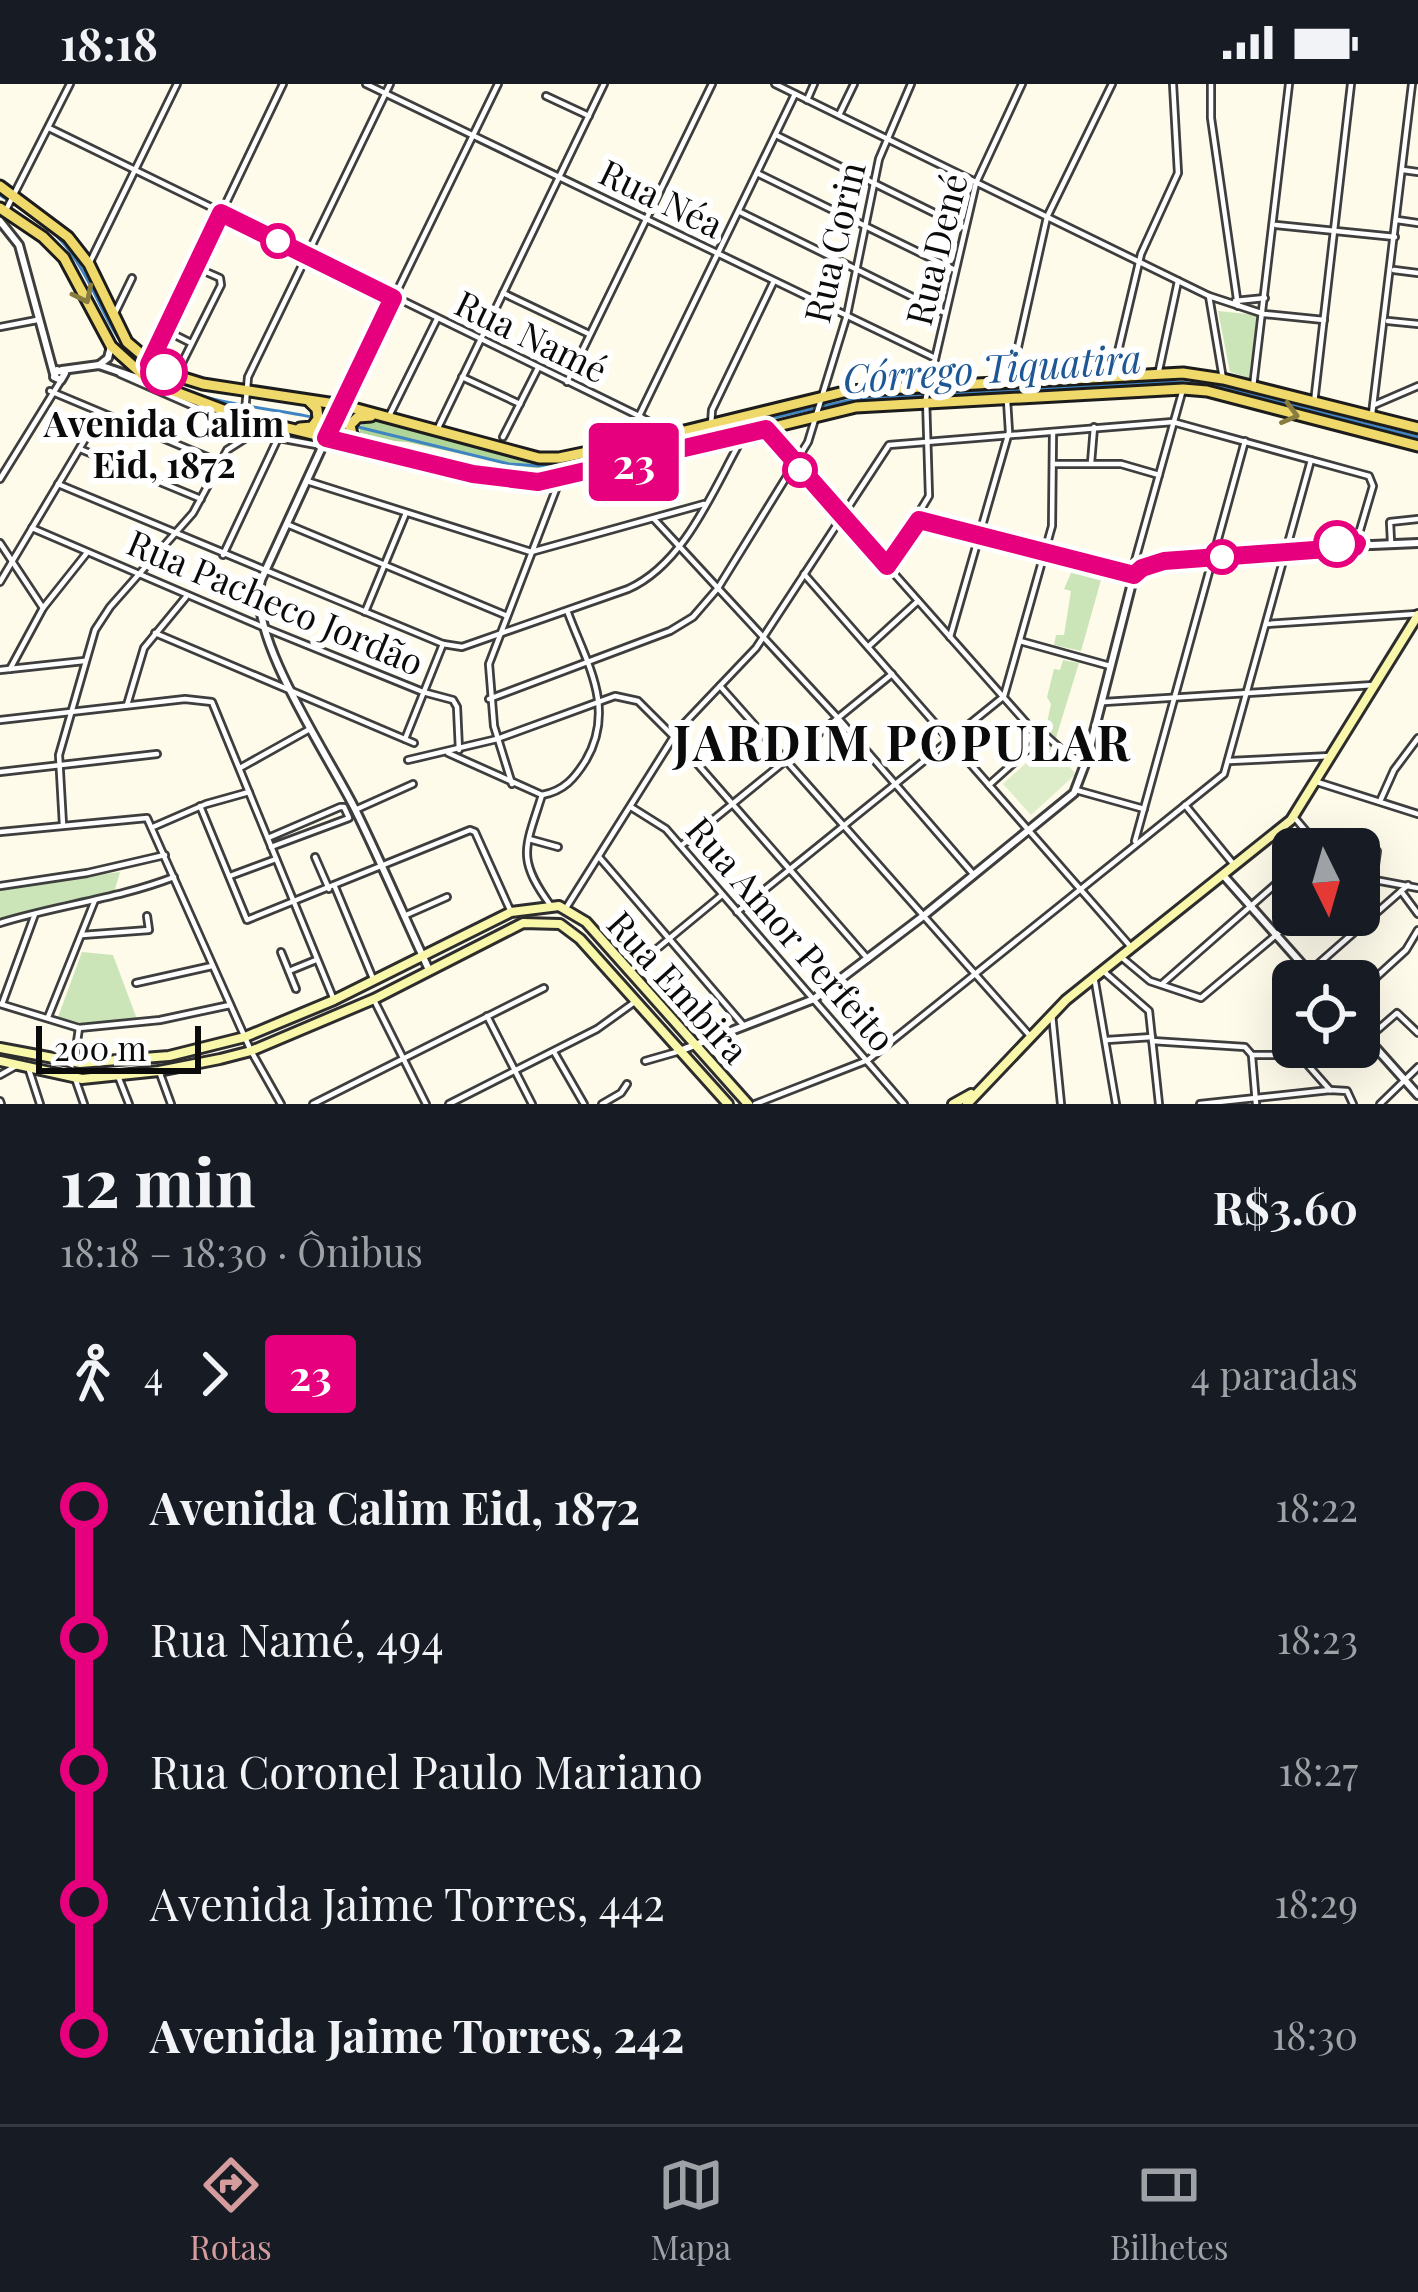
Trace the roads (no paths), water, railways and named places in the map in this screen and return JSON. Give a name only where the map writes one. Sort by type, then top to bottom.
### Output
[{"type":"main road","points":[[0,186],[68,237],[89,264],[127,342],[149,364],[175,376],[245,392],[341,405],[549,459],[818,406],[852,408],[1010,383],[1158,374],[1223,379],[1250,394],[1418,446]]},
{"type":"main road","points":[[2,214],[64,258],[111,346],[152,383],[281,432],[502,480],[560,479],[744,435],[874,388],[1006,400],[1183,389],[1373,410],[1418,428]]},
{"type":"main road","points":[[281,432],[305,429],[317,421],[314,405],[295,396]]},
{"type":"main road","points":[[372,449],[353,438],[351,423],[363,416],[388,418]]},
{"type":"main road","points":[[968,1104],[1052,1012],[1294,817],[1418,614]]},
{"type":"main road","points":[[0,1048],[74,1063],[169,1057],[244,1037],[334,1000],[511,912],[566,908]]},
{"type":"main road","name":"Rua Embira","points":[[566,908],[586,922],[752,1104]]},
{"type":"main road","name":"Rua Embira","points":[[429,970],[523,923],[560,924],[580,939],[728,1104]]},
{"type":"main road","points":[[0,1061],[75,1078],[159,1071],[251,1051],[374,999],[429,970]]},
{"type":"main road","points":[[953,1104],[982,1087]]},
{"type":"street","points":[[59,374],[48,358],[19,244],[2,214],[70,84]]},
{"type":"street","points":[[89,264],[177,84]]},
{"type":"street","points":[[149,364],[283,84]]},
{"type":"street","name":"Rua Néa","points":[[366,84],[935,358]]},
{"type":"street","points":[[243,437],[248,377],[390,84]]},
{"type":"street","points":[[429,970],[355,810],[291,692],[258,597],[341,405],[498,84]]},
{"type":"street","points":[[437,430],[604,84]]},
{"type":"street","points":[[567,382],[712,84]]},
{"type":"street","points":[[776,84],[1209,296],[1264,314],[1324,320]]},
{"type":"street","points":[[807,100],[814,84]]},
{"type":"street","points":[[839,116],[854,84]]},
{"type":"street","name":"Rua Corin","points":[[489,699],[681,626],[718,588],[808,442],[847,315],[885,138],[911,84]]},
{"type":"street","name":"Rua Dené","points":[[887,566],[919,520],[931,490],[927,394],[945,313],[976,183],[1022,84]]},
{"type":"street","points":[[1010,383],[1047,217],[1112,84]]},
{"type":"street","points":[[1112,377],[1139,262],[1178,173],[1173,84]]},
{"type":"street","points":[[1211,84],[1211,118],[1238,304]]},
{"type":"street","points":[[1250,394],[1264,314],[1289,84]]},
{"type":"street","points":[[1313,403],[1351,84]]},
{"type":"street","points":[[1373,410],[1412,84]]},
{"type":"street","points":[[639,416],[795,94]]},
{"type":"street","points":[[546,96],[589,116]]},
{"type":"street","points":[[1408,121],[1418,122]]},
{"type":"street","name":"Rua Namé","points":[[49,128],[639,416],[660,428],[664,436]]},
{"type":"street","points":[[776,135],[965,228]]},
{"type":"street","points":[[1402,170],[1418,172]]},
{"type":"street","points":[[757,173],[955,270]]},
{"type":"street","points":[[738,212],[945,313]]},
{"type":"street","points":[[1397,220],[1418,223]]},
{"type":"street","points":[[1273,224],[1395,238]]},
{"type":"street","points":[[175,376],[222,282],[195,267]]},
{"type":"street","points":[[1391,270],[1418,273]]},
{"type":"street","points":[[112,318],[132,278]]},
{"type":"street","points":[[711,425],[712,410],[774,280]]},
{"type":"street","points":[[1158,374],[1178,281]]},
{"type":"street","points":[[503,293],[589,334]]},
{"type":"street","points":[[1209,296],[1223,379]]},
{"type":"street","points":[[1238,304],[1265,298]]},
{"type":"street","points":[[388,418],[437,319]]},
{"type":"street","points":[[0,327],[37,320]]},
{"type":"street","points":[[1385,321],[1418,324]]},
{"type":"street","points":[[165,330],[191,344]]},
{"type":"street","points":[[99,365],[111,346]]},
{"type":"street","points":[[59,374],[99,365],[152,383]]},
{"type":"street","points":[[502,437],[538,368]]},
{"type":"street","points":[[116,370],[129,380],[225,420],[244,415]]},
{"type":"street","points":[[0,478],[59,374]]},
{"type":"street","points":[[462,377],[520,404]]},
{"type":"street","points":[[1373,410],[1418,386]]},
{"type":"street","points":[[645,1061],[814,999],[1076,790],[1183,389]]},
{"type":"street","points":[[51,393],[219,462]]},
{"type":"street","points":[[950,637],[1010,432],[1006,400]]},
{"type":"street","points":[[0,582],[100,414]]},
{"type":"street","points":[[566,908],[673,736],[764,637],[884,448],[928,439],[1173,422],[1372,479],[1356,545]]},
{"type":"street","points":[[63,825],[58,764],[99,623],[175,535],[201,499],[219,462],[243,437],[268,424]]},
{"type":"street","points":[[1091,463],[1094,426]]},
{"type":"street","points":[[766,429],[1037,735],[1037,742],[988,785]]},
{"type":"street","points":[[737,913],[1004,696],[1052,520],[1053,430]]},
{"type":"street","points":[[257,434],[281,432]]},
{"type":"street","points":[[223,555],[281,432]]},
{"type":"street","points":[[58,484],[443,644],[470,646],[646,581],[662,569],[744,435]]},
{"type":"street","points":[[1134,845],[1245,442]]},
{"type":"street","points":[[80,449],[201,499]]},
{"type":"street","points":[[752,1104],[868,1060],[1224,774],[1311,460]]},
{"type":"street","points":[[1053,464],[1121,464],[1159,475]]},
{"type":"street","points":[[512,784],[489,699],[489,664],[560,479]]},
{"type":"street","points":[[307,481],[531,552],[704,504]]},
{"type":"street","points":[[365,612],[406,513]]},
{"type":"street","points":[[654,519],[838,718],[974,875]]},
{"type":"street","points":[[1391,544],[1390,522],[1418,519]]},
{"type":"street","points":[[919,520],[1133,575]]},
{"type":"street","points":[[288,525],[505,615]]},
{"type":"street","name":"Rua Pacheco Jordão","points":[[32,528],[457,704],[458,750]]},
{"type":"street","points":[[1133,575],[1162,557],[1418,543]]},
{"type":"street","points":[[0,544],[43,608]]},
{"type":"street","points":[[10,669],[43,608],[88,552]]},
{"type":"street","points":[[804,574],[1131,947]]},
{"type":"street","points":[[127,705],[140,657],[187,595]]},
{"type":"street","points":[[868,647],[918,601]]},
{"type":"street","points":[[448,753],[542,795],[568,785],[579,772],[599,734],[599,700],[567,611]]},
{"type":"street","points":[[1267,624],[1418,614]]},
{"type":"street","points":[[155,633],[414,743]]},
{"type":"street","points":[[1021,641],[1110,666]]},
{"type":"street","points":[[405,739],[443,644]]},
{"type":"street","points":[[0,670],[84,662]]},
{"type":"street","points":[[681,845],[892,674]]},
{"type":"street","points":[[1102,702],[1374,685]]},
{"type":"street","points":[[720,686],[1030,1036]]},
{"type":"street","points":[[408,760],[497,739],[599,700],[615,696],[638,701],[868,959]]},
{"type":"street","points":[[0,720],[205,699],[215,707],[334,1000]]},
{"type":"street","points":[[240,768],[311,729]]},
{"type":"street","points":[[1037,735],[1044,734],[1066,751],[1079,751]]},
{"type":"street","points":[[1380,802],[1394,770],[1418,738]]},
{"type":"street","points":[[1409,749],[1418,756]]},
{"type":"street","points":[[0,772],[157,754]]},
{"type":"street","points":[[1230,761],[1331,756]]},
{"type":"street","points":[[1317,782],[1418,814]]},
{"type":"street","points":[[355,810],[412,784]]},
{"type":"street","points":[[1076,790],[1144,809]]},
{"type":"street","points":[[153,827],[200,806],[250,792]]},
{"type":"street","points":[[542,795],[526,868],[551,906]]},
{"type":"street","points":[[1185,805],[1235,866]]},
{"type":"street","points":[[200,806],[242,916],[250,920],[474,830],[511,912]]},
{"type":"street","points":[[268,838],[340,806],[349,818],[271,847]]},
{"type":"street","name":"Rua Amor Perfeito","points":[[631,807],[661,824],[681,845],[904,1104]]},
{"type":"street","points":[[1294,817],[1303,828]]},
{"type":"street","points":[[0,832],[147,818],[244,1037],[281,1104]]},
{"type":"street","points":[[530,839],[557,847]]},
{"type":"street","points":[[0,886],[165,855]]},
{"type":"street","points":[[315,857],[374,981]]},
{"type":"street","points":[[599,857],[745,1027]]},
{"type":"street","points":[[228,877],[275,859]]},
{"type":"street","points":[[1223,875],[1272,930]]},
{"type":"street","points":[[0,923],[127,895],[175,877]]},
{"type":"street","points":[[1380,880],[1418,887]]},
{"type":"street","points":[[1323,960],[1408,885]]},
{"type":"street","points":[[1161,985],[1272,887]]},
{"type":"street","points":[[1401,891],[1418,914]]},
{"type":"street","points":[[630,971],[722,895]]},
{"type":"street","points":[[404,916],[447,897]]},
{"type":"street","points":[[47,1019],[95,900]]},
{"type":"street","points":[[36,912],[1,1004],[79,1028],[160,1020],[230,1005]]},
{"type":"street","points":[[82,934],[149,930],[147,916]]},
{"type":"street","points":[[1380,973],[1406,950],[1418,930]]},
{"type":"street","points":[[1120,956],[1147,979],[1200,998],[1276,936]]},
{"type":"street","points":[[1278,936],[1299,960]]},
{"type":"street","points":[[281,952],[296,989]]},
{"type":"street","points":[[289,971],[316,960]]},
{"type":"street","points":[[136,983],[212,966]]},
{"type":"street","points":[[1098,973],[1148,1009],[1159,1104]]},
{"type":"street","points":[[1098,973],[1099,1020],[1107,1040],[1116,1104]]},
{"type":"street","points":[[314,1104],[544,988]]},
{"type":"street","points":[[374,999],[426,1104]]},
{"type":"street","points":[[449,1104],[597,1030],[636,1001]]},
{"type":"street","points":[[1052,1012],[1061,1104]]},
{"type":"street","points":[[1380,1028],[1397,1013],[1418,1033]]},
{"type":"street","points":[[487,1016],[532,1104]]},
{"type":"street","points":[[74,1063],[79,1028]]},
{"type":"street","points":[[1107,1040],[1245,1046],[1252,1055],[1256,1101]]},
{"type":"street","points":[[553,1052],[584,1104]]},
{"type":"street","points":[[1380,1053],[1418,1095]]},
{"type":"street","points":[[1252,1055],[1299,1055],[1330,1090]]},
{"type":"street","points":[[0,1075],[23,1066],[40,1104]]},
{"type":"street","points":[[1380,1104],[1418,1067]]},
{"type":"street","points":[[159,1071],[171,1104]]},
{"type":"street","points":[[118,1076],[129,1104]]},
{"type":"street","points":[[75,1078],[84,1104]]},
{"type":"street","points":[[602,1104],[627,1084]]},
{"type":"street","points":[[1200,1104],[1344,1090],[1351,1094],[1353,1104]]},
{"type":"waterway","name":"Córrego Tiquatira","points":[[0,195],[64,244],[128,352],[160,379],[214,399],[312,417]]},
{"type":"waterway","name":"Córrego Tiquatira","points":[[358,427],[509,464],[556,467],[855,399],[1170,382],[1209,384],[1418,437]]},
{"type":"place","name":"Avenida Calim Eid, 1872","points":[[164,372]]},
{"type":"district","name":"JARDIM POPULAR","points":[[903,741]]}]
